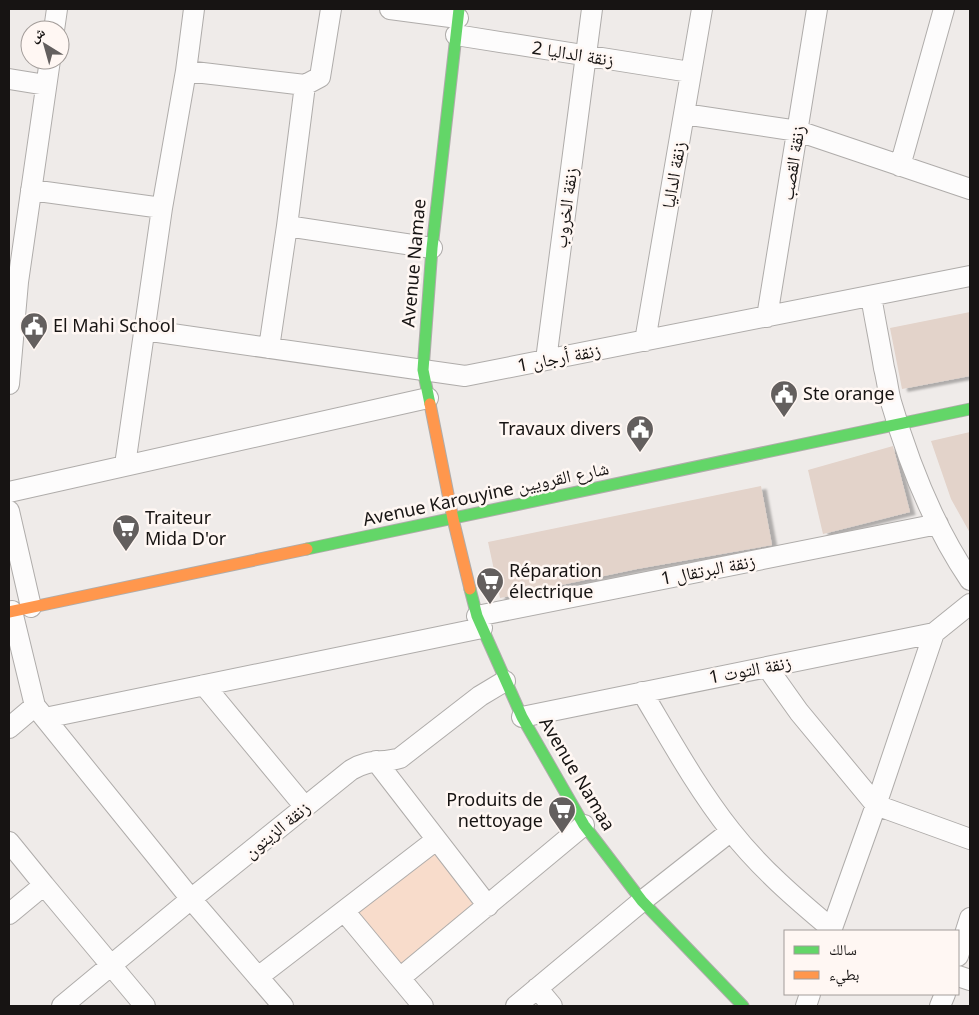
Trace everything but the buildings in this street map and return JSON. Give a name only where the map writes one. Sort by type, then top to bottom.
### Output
[{"type":"street","points":[[125,465],[162,208],[186,71],[194,9]]},
{"type":"street","points":[[186,71],[304,85],[320,77],[330,9]]},
{"type":"street","name":"زنقة الداليا 2","points":[[390,9],[458,21],[587,56],[690,72]]},
{"type":"street","name":"زنقة الخروب","points":[[546,360],[592,9]]},
{"type":"street","name":"زنقة الداليا","points":[[645,342],[702,9]]},
{"type":"street","name":"زنقة القصب","points":[[767,318],[817,9]]},
{"type":"street","points":[[900,166],[944,9]]},
{"type":"street","name":"Avenue Namae","points":[[453,518],[423,370],[432,248],[458,21]]},
{"type":"street","points":[[9,384],[14,281],[31,190],[48,70]]},
{"type":"street","points":[[9,79],[46,85]]},
{"type":"street","points":[[269,348],[287,226],[304,85]]},
{"type":"street","points":[[684,114],[798,131],[970,189]]},
{"type":"street","points":[[31,190],[162,208]]},
{"type":"street","points":[[287,226],[432,248]]},
{"type":"street","name":"زنقة أرجان 1","points":[[144,330],[465,376],[767,318],[970,276]]},
{"type":"street","points":[[871,296],[891,401],[899,426],[917,477],[938,524],[970,580]]},
{"type":"street","points":[[9,492],[428,398]]},
{"type":"street","name":"Avenue Karouyine شارع القرويين","points":[[17,610],[899,426],[970,409]]},
{"type":"street","points":[[9,511],[17,610],[40,712],[191,899],[283,1006]]},
{"type":"street","name":"Avenue Namaa","points":[[453,518],[480,622],[505,681],[522,717],[584,825],[642,901],[743,1006]]},
{"type":"street","name":"زنقة البرتقال 1","points":[[40,712],[204,685],[480,622],[938,524]]},
{"type":"street","name":"زنقة التوت 1","points":[[522,717],[934,633],[970,604]]},
{"type":"street","points":[[642,692],[682,760],[731,831],[779,885],[831,930],[876,805],[934,633]]},
{"type":"street","points":[[767,667],[799,712],[876,805],[970,839]]},
{"type":"street","name":"زنقة الزيتون","points":[[62,1006],[351,770],[376,760],[389,761],[400,758],[480,696],[505,681]]},
{"type":"street","points":[[204,685],[305,807]]},
{"type":"street","points":[[9,728],[40,712]]},
{"type":"street","points":[[376,760],[488,906]]},
{"type":"street","points":[[400,978],[584,825]]},
{"type":"street","points":[[516,1006],[642,901],[731,831]]},
{"type":"street","points":[[258,977],[436,840]]},
{"type":"street","points":[[9,842],[145,1006]]},
{"type":"street","points":[[9,914],[44,885]]},
{"type":"street","points":[[344,911],[423,1006]]},
{"type":"street","points":[[959,953],[970,918]]},
{"type":"street","points":[[538,988],[552,1006]]},
{"type":"shaded area","points":[[436,842],[486,905],[403,973],[350,908]]},
{"type":"traffic: fast","points":[[430,404],[423,370],[432,248],[459,9]]},
{"type":"traffic: fast","points":[[307,549],[970,409]]},
{"type":"traffic: fast","points":[[470,589],[477,616],[522,717],[584,825],[642,901],[743,1006]]},
{"type":"traffic: slow","points":[[430,404],[453,519],[470,589]]},
{"type":"traffic: slow","points":[[9,612],[307,549]]},
{"type":"place","name":"El Mahi School","points":[[34,350]]},
{"type":"place","name":"Ste orange","points":[[784,418]]},
{"type":"place","name":"Travaux divers","points":[[640,453]]},
{"type":"place","name":"Traiteur Mida D'or","points":[[126,552]]},
{"type":"place","name":"Réparation électrique","points":[[490,605]]},
{"type":"place","name":"Produits de nettoyage","points":[[562,834]]}]
